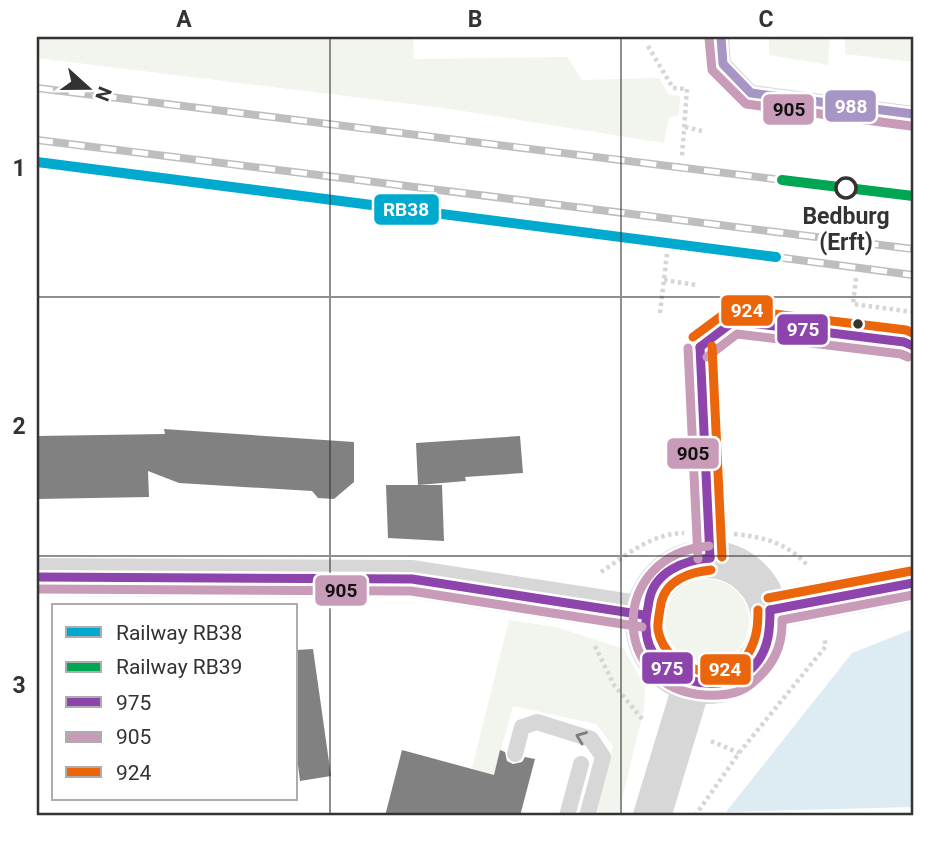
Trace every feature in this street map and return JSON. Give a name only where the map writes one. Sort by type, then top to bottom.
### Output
[{"type":"street","points":[[709,546],[750,573],[763,590],[770,610],[769,637],[765,651],[744,674],[722,684],[692,684],[672,675],[656,660],[646,640],[644,615],[652,589],[664,574],[709,546]]},
{"type":"street","points":[[37,577],[412,579],[644,615]]},
{"type":"street","points":[[770,610],[913,583]]},
{"type":"street","points":[[652,816],[692,684]]},
{"type":"lane","points":[[722,37],[723,64],[751,93],[913,114]]},
{"type":"lane","points":[[709,546],[700,347],[734,321],[904,342],[913,346]]},
{"type":"lane","points":[[515,754],[522,727],[537,722],[591,739],[603,757],[587,816]]},
{"type":"lane","points":[[567,816],[581,764]]},
{"type":"path","points":[[648,46],[673,89],[687,89],[682,156]]},
{"type":"path","points":[[685,127],[702,131]]},
{"type":"path","points":[[660,313],[667,254]]},
{"type":"path","points":[[856,278],[853,304],[913,312]]},
{"type":"path","points":[[664,281],[696,285]]},
{"type":"path","points":[[674,533],[709,546],[737,534],[769,539],[795,552],[814,572],[826,646],[739,752],[695,816]]},
{"type":"shaded area","points":[[37,37],[413,37],[414,59],[567,57],[582,80],[659,78],[669,95],[680,96],[679,115],[669,117],[664,143],[444,108],[37,58]]},
{"type":"shaded area","points":[[769,37],[830,37],[828,65],[769,55]]},
{"type":"shaded area","points":[[845,37],[913,37],[913,62],[845,54]]},
{"type":"shaded area","points":[[707,579],[723,582],[737,591],[746,605],[749,621],[746,637],[737,651],[723,660],[707,663],[691,660],[677,651],[668,637],[665,621],[668,605],[677,591],[691,582]]},
{"type":"shaded area","points":[[509,620],[556,627],[624,649],[645,687],[644,709],[618,816],[594,816],[613,746],[596,724],[513,706],[483,816],[460,816]]},
{"type":"shaded area","points":[[913,629],[913,807],[726,812],[852,653]]},
{"type":"building","points":[[164,429],[354,442],[354,482],[334,499],[318,498],[312,491],[179,483],[148,471],[149,497],[37,499],[37,436],[165,434]]},
{"type":"building","points":[[520,436],[523,473],[465,477],[466,481],[418,485],[416,443]]},
{"type":"building","points":[[386,485],[442,485],[444,541],[388,538]]},
{"type":"building","points":[[313,649],[331,776],[300,781],[298,765],[298,650]]},
{"type":"building","points":[[402,750],[494,775],[500,750],[505,752],[507,761],[513,764],[522,762],[525,757],[535,759],[520,816],[385,816]]},
{"type":"railway","points":[[37,88],[782,180]]},
{"type":"railway","points":[[37,140],[913,249]]},
{"type":"railway","points":[[776,257],[913,275]]},
{"type":"rail line","name":"RB38","points":[[37,162],[776,257]]},
{"type":"rail line","name":"RB39","points":[[782,180],[913,196]]},
{"type":"transit line","name":"988","points":[[721,37],[723,64],[751,93],[913,114]]},
{"type":"transit line","name":"905","points":[[709,38],[712,70],[746,104],[911,126]]},
{"type":"transit line","name":"924","points":[[693,337],[734,309],[913,333]]},
{"type":"transit line","name":"975","points":[[700,347],[734,321],[904,342],[913,346]]},
{"type":"transit line","name":"905","points":[[707,357],[737,334],[908,357]]},
{"type":"transit line","name":"924","points":[[712,346],[722,557]]},
{"type":"transit line","name":"975","points":[[700,347],[710,558]]},
{"type":"transit line","name":"905","points":[[688,348],[698,559]]},
{"type":"transit line","name":"905","points":[[709,546],[676,555],[652,572],[638,596],[633,622],[638,648],[651,670],[674,687],[705,695],[735,692],[758,678],[775,656],[781,639],[782,620],[913,595]]},
{"type":"transit line","name":"975","points":[[710,558],[690,561],[672,569],[657,582],[652,591],[646,627],[650,646],[659,661],[673,673],[690,680],[709,683],[727,681],[744,674],[758,661],[765,649],[770,610]]},
{"type":"transit line","name":"924","points":[[711,570],[680,579],[673,583],[664,595],[658,630],[663,645],[673,656],[685,665],[713,672],[739,663],[754,642],[758,610]]},
{"type":"transit line","name":"924","points":[[768,598],[911,571]]},
{"type":"transit line","name":"975","points":[[37,577],[412,579],[644,615]]},
{"type":"transit line","name":"975","points":[[770,610],[913,583]]},
{"type":"transit line","name":"905","points":[[37,589],[411,591],[642,627]]},
{"type":"place","name":"Bedburg (Erft)","points":[[846,188]]}]
